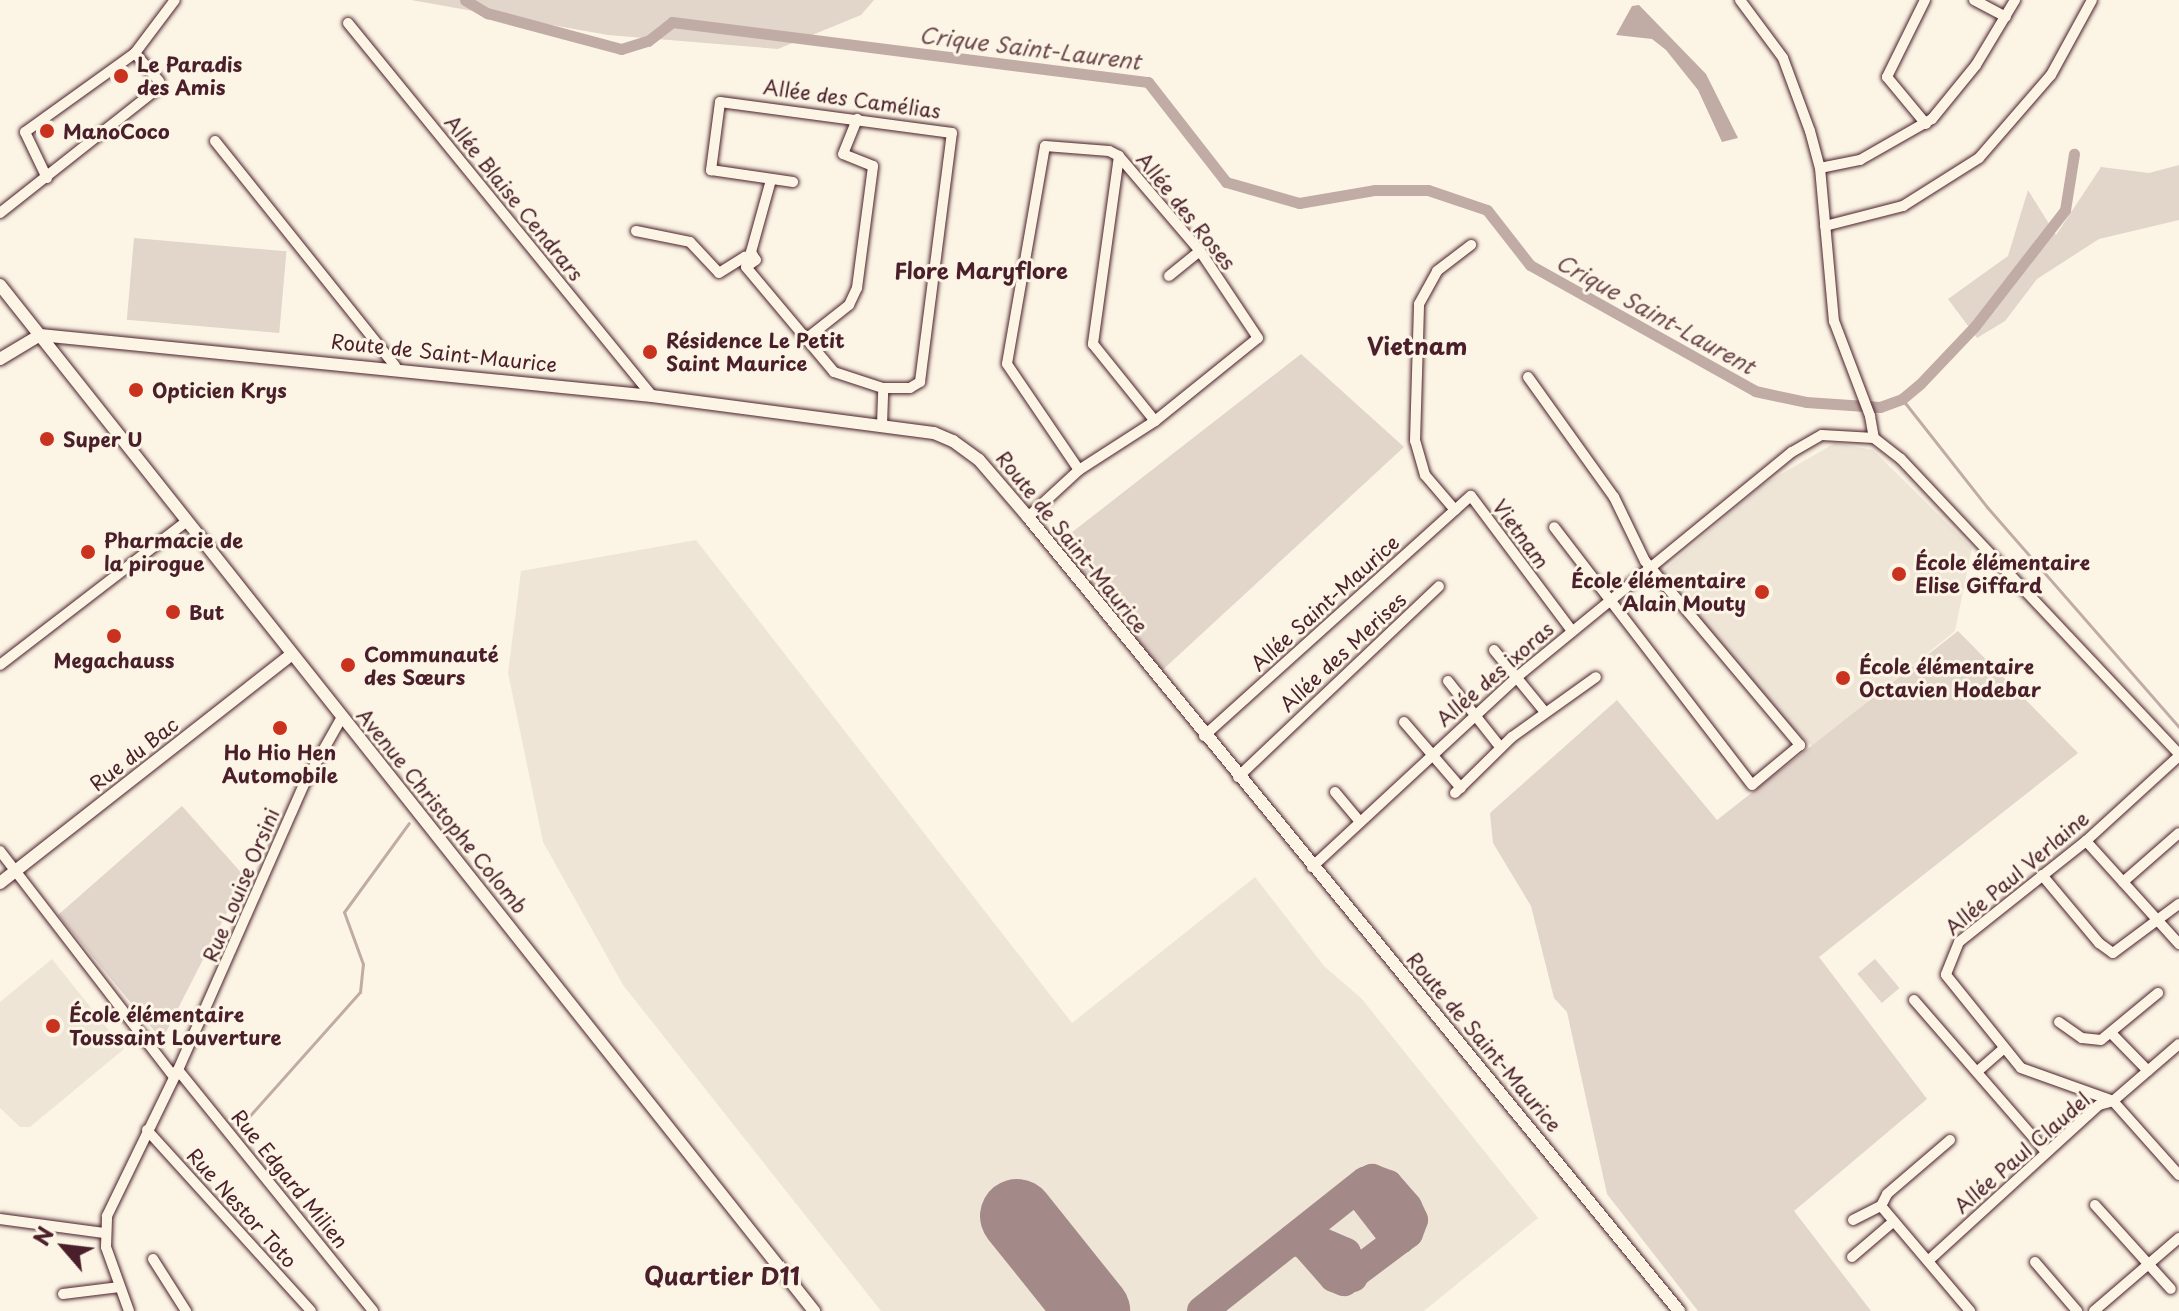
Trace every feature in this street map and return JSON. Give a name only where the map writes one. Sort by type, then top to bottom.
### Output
[{"type":"street","points":[[47,178],[25,132],[135,53],[175,0]]},
{"type":"street","points":[[1740,0],[1783,58],[1820,168],[1834,321],[1870,416],[1874,438],[1901,459],[2179,755]]},
{"type":"street","points":[[1925,0],[1887,77],[1926,124]]},
{"type":"street","points":[[1974,0],[2006,17]]},
{"type":"street","points":[[1820,168],[1860,160],[1926,124],[1959,89],[2015,0]]},
{"type":"street","points":[[1825,226],[1903,206],[1979,158],[2051,75],[2092,0]]},
{"type":"street","name":"Allée Blaise Cendrars","points":[[348,23],[652,396]]},
{"type":"street","points":[[0,213],[156,90],[159,81],[135,53]]},
{"type":"street","name":"Allée des Camélias","points":[[771,180],[710,168],[720,102],[941,128],[953,136],[921,379],[914,387],[883,388]]},
{"type":"street","points":[[806,339],[849,305],[857,288],[873,166],[843,154],[857,119]]},
{"type":"street","points":[[215,141],[395,366]]},
{"type":"street","name":"Allée des Roses","points":[[1028,517],[1079,470],[1155,421],[1258,338],[1200,251],[1119,156],[1109,151],[1043,148],[1007,354],[1014,381],[1079,470]]},
{"type":"street","points":[[1119,156],[1093,344],[1155,421]]},
{"type":"street","points":[[756,260],[751,252],[771,180],[793,182]]},
{"type":"street","points":[[636,231],[690,242],[719,273],[745,257],[756,260]]},
{"type":"street","points":[[1455,510],[1425,475],[1415,441],[1419,304],[1437,271],[1471,245]]},
{"type":"street","points":[[1169,276],[1200,251]]},
{"type":"street","points":[[756,260],[746,267],[838,375],[883,388],[882,425]]},
{"type":"street","name":"Avenue Christophe Colomb","points":[[0,285],[814,1311]]},
{"type":"street","points":[[0,359],[40,335]]},
{"type":"street","name":"Route de Saint-Maurice","points":[[40,335],[395,366],[652,396],[934,433],[965,448],[1028,517],[1204,736],[1679,1311]]},
{"type":"street","points":[[1528,377],[1614,497],[1651,568],[1800,745],[1752,785],[1608,603],[1554,527]]},
{"type":"street","name":"Allée des ixoras","points":[[1312,867],[1431,753],[1517,677],[1807,441],[1843,433],[1874,438]]},
{"type":"street","name":"Allée Saint-Maurice","points":[[1204,736],[1471,496]]},
{"type":"street","name":"Vietnam","points":[[1471,496],[1572,631]]},
{"type":"street","points":[[0,665],[187,521]]},
{"type":"street","name":"Allée des Merises","points":[[1238,777],[1439,586]]},
{"type":"street","points":[[1494,650],[1545,712]]},
{"type":"street","name":"Rue du Bac","points":[[0,883],[291,655]]},
{"type":"street","points":[[1404,722],[1458,791],[1501,748],[1545,712],[1596,677]]},
{"type":"street","points":[[1448,681],[1501,748]]},
{"type":"street","name":"Rue Louise Orsini","points":[[104,1233],[114,1197],[176,1073],[303,786],[342,717]]},
{"type":"street","name":"Allée Paul Verlaine","points":[[2113,1101],[2028,1073],[1951,985],[1947,965],[1959,942],[2086,841],[2179,755]]},
{"type":"street","points":[[1335,792],[1360,822]]},
{"type":"street","points":[[2123,882],[2179,833]]},
{"type":"street","points":[[2086,841],[2179,944]]},
{"type":"street","name":"Rue Edgard Milien","points":[[0,851],[176,1073],[373,1311]]},
{"type":"street","points":[[2042,875],[2107,952],[2116,952],[2179,904]]},
{"type":"street","points":[[2059,1022],[2086,1040],[2113,1035],[2158,993]]},
{"type":"street","points":[[1914,1000],[1979,1070],[2046,1152]]},
{"type":"street","points":[[2113,1035],[2148,1071]]},
{"type":"street","name":"Allée Paul Claudel","points":[[1928,1261],[2099,1105],[2113,1101],[2179,1044]]},
{"type":"street","points":[[1979,1070],[2004,1048]]},
{"type":"street","points":[[2113,1101],[2179,1175]]},
{"type":"street","name":"Rue Nestor Toto","points":[[147,1130],[311,1311]]},
{"type":"street","points":[[1853,1220],[1881,1206],[1887,1194],[1950,1140]]},
{"type":"street","points":[[2095,1205],[2171,1289]]},
{"type":"street","points":[[1881,1206],[1970,1311]]},
{"type":"street","points":[[0,1219],[104,1233],[129,1311]]},
{"type":"street","points":[[1852,1257],[1894,1221]]},
{"type":"street","points":[[2094,1311],[2179,1238]]},
{"type":"street","points":[[153,1259],[186,1311]]},
{"type":"street","points":[[2035,1262],[2077,1311]]},
{"type":"street","points":[[63,1294],[120,1287]]},
{"type":"shaded area","points":[[411,0],[874,0],[861,15],[778,49],[608,35]]},
{"type":"shaded area","points":[[1639,5],[1706,74],[1738,138],[1722,142],[1698,90],[1666,50],[1652,39],[1616,35],[1632,6]]},
{"type":"shaded area","points":[[2179,165],[2179,220],[2099,239],[2037,279],[2005,321],[1977,338],[1948,299],[2008,256],[2028,190],[2056,235],[2101,167],[2149,173]]},
{"type":"shaded area","points":[[134,238],[286,251],[279,333],[127,320]]},
{"type":"shaded area","points":[[1301,354],[1404,447],[1156,676],[1053,547]]},
{"type":"shaded area","points":[[1835,443],[1873,450],[1972,548],[1955,631],[1813,747],[1761,699],[1662,572],[1761,486]]},
{"type":"shaded area","points":[[696,540],[1072,1023],[1255,877],[1324,966],[1362,999],[1538,1218],[1424,1311],[881,1311],[623,985],[543,842],[508,673],[521,571]]},
{"type":"shaded area","points":[[1958,631],[2078,753],[1819,957],[1927,1099],[1794,1211],[1871,1311],[1698,1311],[1607,1194],[1567,1012],[1554,998],[1531,906],[1493,843],[1490,813],[1617,700],[1717,820]]},
{"type":"shaded area","points":[[182,806],[245,877],[162,1040],[58,915]]},
{"type":"shaded area","name":"École élémentaire Toussaint Louverture","points":[[52,959],[124,1049],[30,1127],[20,1127],[0,1108],[0,1002]]},
{"type":"shaded area","points":[[1875,959],[1899,988],[1882,1003],[1857,974]]},
{"type":"waterway","name":"Crique Saint-Laurent","points":[[465,0],[487,13],[621,49],[648,41],[672,22],[1148,82],[1226,182],[1299,203],[1374,190],[1428,190],[1487,210],[1530,265],[1755,391],[1806,402],[1880,407],[1902,399],[1920,384],[1975,326],[2065,210],[2074,154]]},
{"type":"waterway","points":[[1902,399],[1987,507],[2179,727]]},
{"type":"waterway","points":[[245,1121],[360,992],[363,964],[344,912],[409,823]]},
{"type":"taxiway","points":[[1202,1311],[1365,1182],[1372,1179],[1388,1185],[1407,1207],[1413,1220],[1408,1233],[1400,1239],[1393,1236],[1362,1196],[1352,1193]]},
{"type":"taxiway","points":[[1017,1216],[1025,1207],[1037,1213],[1046,1253]]},
{"type":"taxiway","points":[[1309,1237],[1346,1253],[1353,1277]]},
{"type":"taxiway","points":[[1292,1240],[1305,1244],[1334,1277],[1344,1281],[1400,1239]]},
{"type":"runway","points":[[1017,1216],[1093,1311]]},
{"type":"place","name":"Le Paradis des Amis","points":[[121,76]]},
{"type":"place","name":"ManoCoco","points":[[47,131]]},
{"type":"place","name":"Résidence Le Petit Saint Maurice","points":[[650,352]]},
{"type":"place","name":"Opticien Krys","points":[[136,390]]},
{"type":"place","name":"Super U","points":[[47,439]]},
{"type":"place","name":"Pharmacie de la pirogue","points":[[88,552]]},
{"type":"place","name":"École élémentaire Elise Giffard","points":[[1899,574]]},
{"type":"place","name":"École élémentaire Alain Mouty","points":[[1762,592]]},
{"type":"place","name":"But","points":[[173,612]]},
{"type":"place","name":"Megachauss","points":[[114,636]]},
{"type":"place","name":"Communauté des Sœurs","points":[[348,665]]},
{"type":"place","name":"École élémentaire Octavien Hodebar","points":[[1843,678]]},
{"type":"place","name":"Ho Hio Hen Automobile","points":[[280,728]]},
{"type":"place","name":"École élémentaire Toussaint Louverture","points":[[53,1026]]},
{"type":"district","name":"Flore Maryflore","points":[[981,270]]},
{"type":"district","name":"Vietnam","points":[[1417,346]]},
{"type":"district","name":"Quartier D11","points":[[722,1276]]}]
